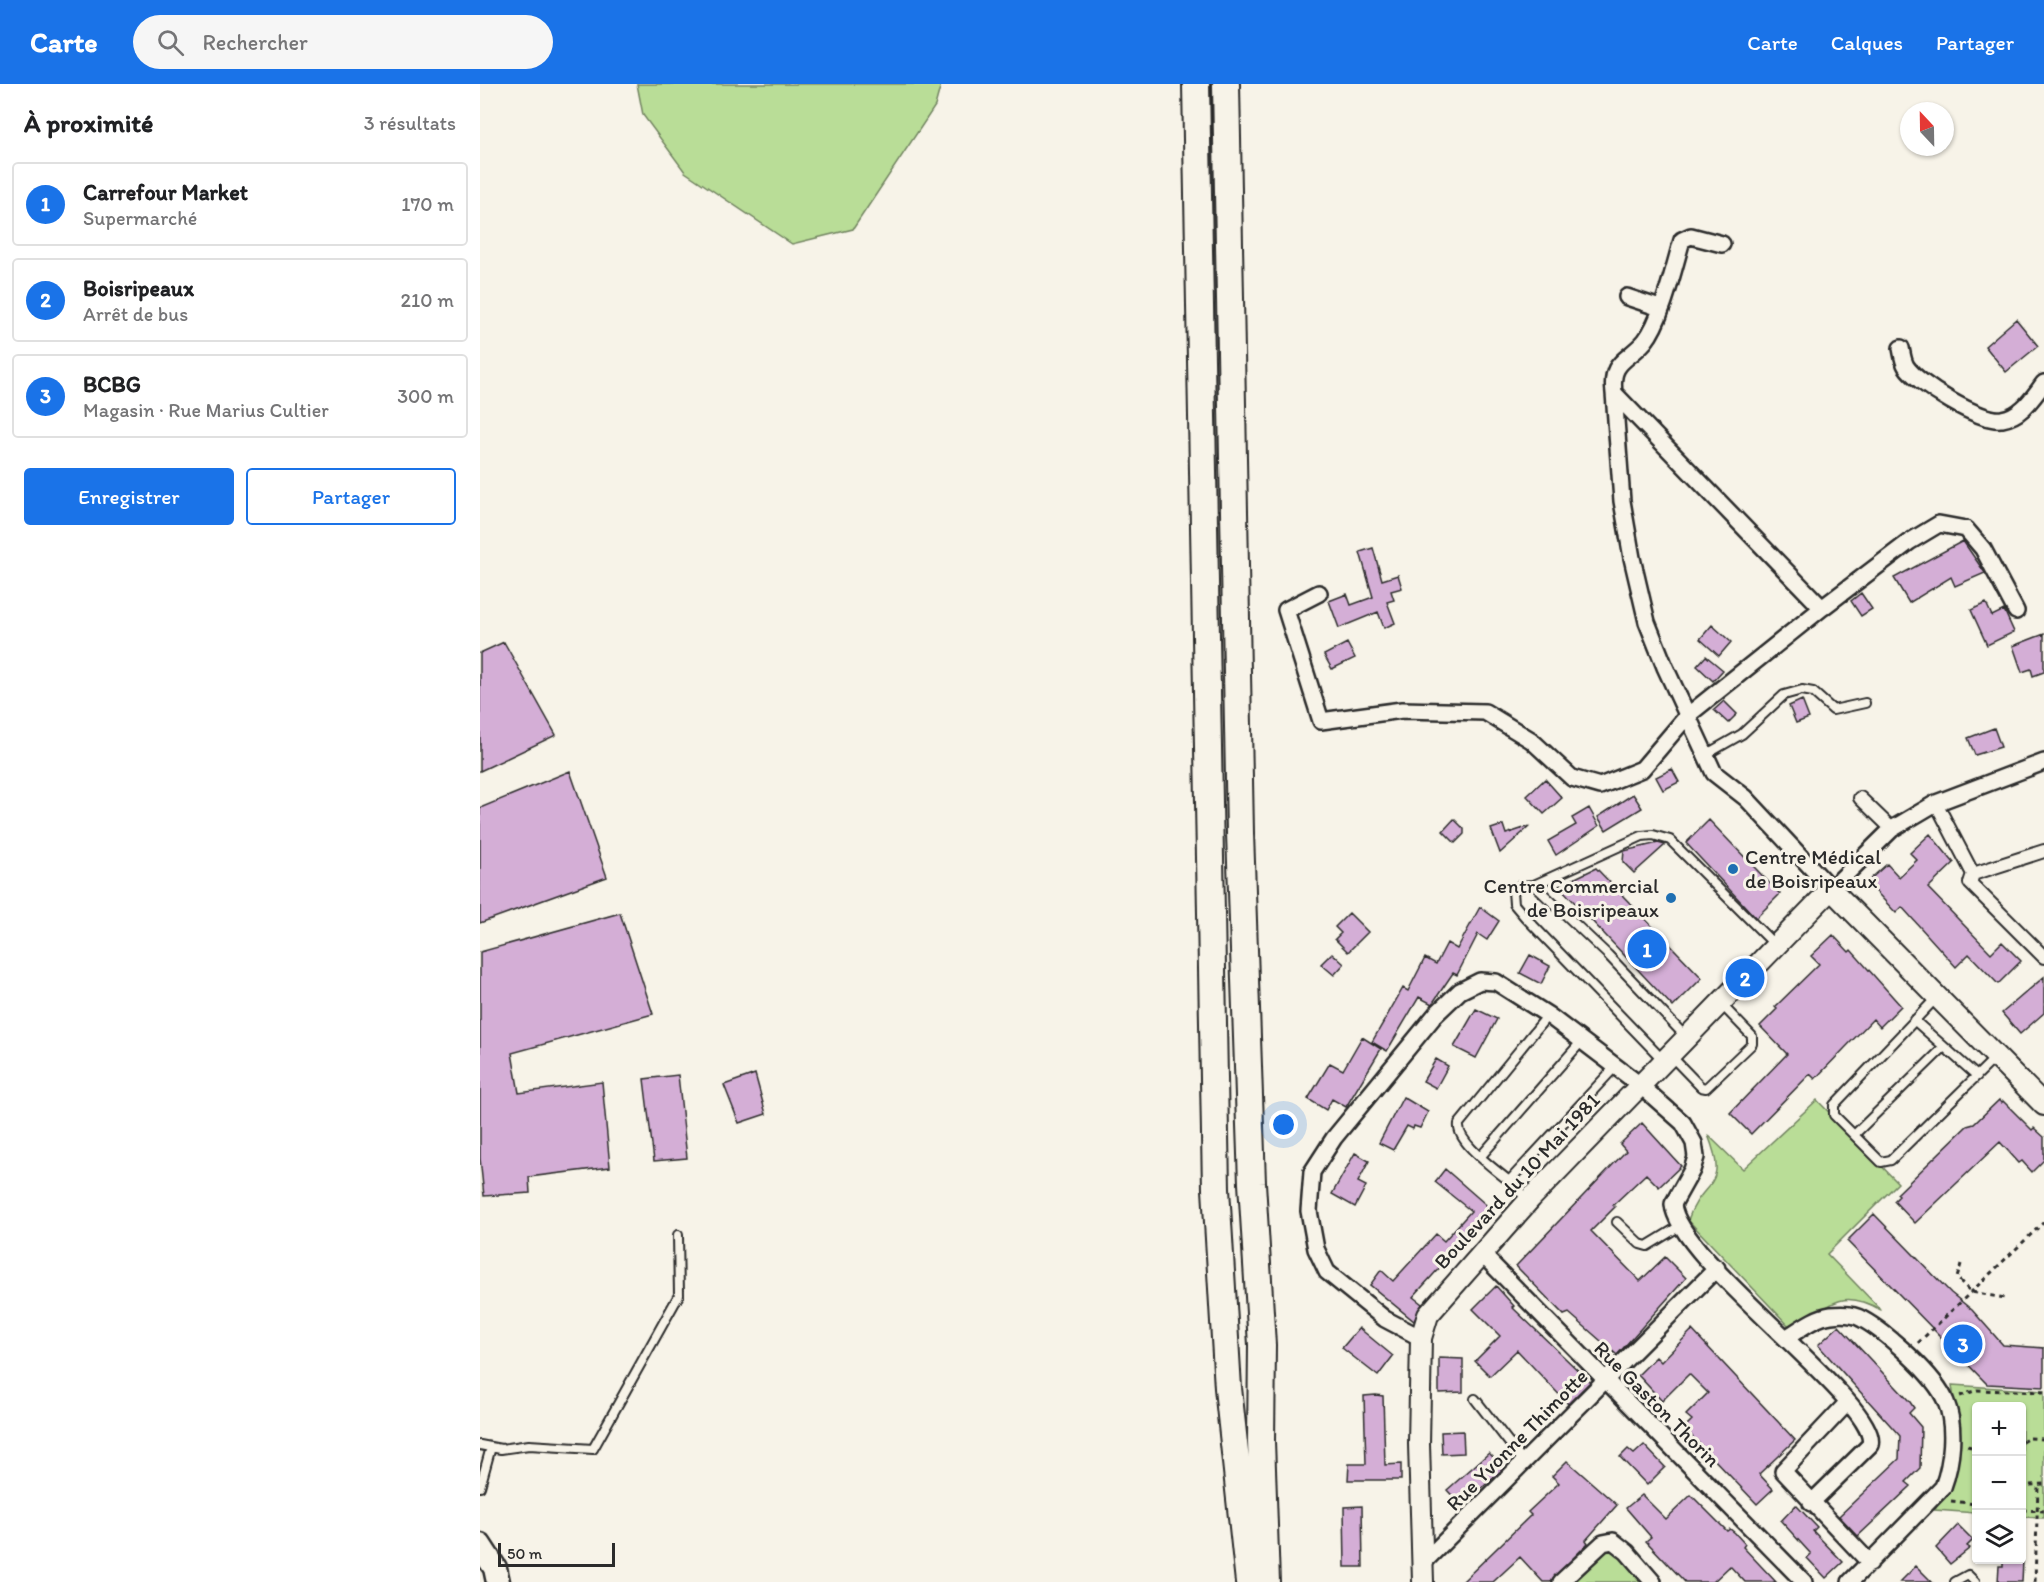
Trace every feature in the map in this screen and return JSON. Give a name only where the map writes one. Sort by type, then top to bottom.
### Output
[{"type":"highway","points":[[1196,84],[1216,1189],[1228,1388],[1249,1582]]},
{"type":"highway","points":[[1226,84],[1240,833],[1252,1183],[1262,1345],[1261,1441],[1266,1582]]},
{"type":"highway","points":[[1261,1441],[1278,1582]]},
{"type":"highway","points":[[1234,1450],[1237,1582]]},
{"type":"main road","points":[[480,1545],[495,1568],[498,1582]]},
{"type":"street","points":[[1722,244],[1691,236],[1682,240],[1660,308],[1645,341],[1613,372],[1622,501],[1647,622],[1714,773],[1746,798],[1831,889],[2044,1105]]},
{"type":"street","points":[[1628,297],[1660,308]]},
{"type":"street","points":[[1901,348],[1905,364],[1912,374],[1932,389],[1986,418],[2001,420],[2019,412],[2044,383]]},
{"type":"street","points":[[1614,393],[1822,608]]},
{"type":"street","points":[[1319,593],[1286,610],[1321,721],[1402,710],[1485,712],[1531,740],[1572,778],[1600,786],[1642,769],[1687,716],[1822,608],[1909,542],[1939,524],[1966,529],[1983,549],[2016,611]]},
{"type":"street","points":[[1831,889],[1892,829],[1936,803],[2044,762]]},
{"type":"street","points":[[1860,798],[1892,829]]},
{"type":"street","points":[[1936,803],[1973,874],[1970,883],[2044,957]]},
{"type":"street","points":[[1973,874],[2044,851]]},
{"type":"street","name":"Boulevard du 10 Mai 1981","points":[[1422,1573],[1420,1338],[1428,1315],[1528,1201],[1831,889]]},
{"type":"street","points":[[1420,1338],[1385,1319],[1327,1272],[1322,1264],[1309,1210],[1312,1172],[1341,1129],[1436,1014],[1460,991],[1480,981],[1496,982],[1544,1012],[1640,1084],[1683,1123],[1694,1143],[1696,1157],[1692,1170],[1673,1204],[1680,1226],[1717,1268],[1848,1402],[1868,1427],[1872,1438],[1870,1445],[1811,1503]]},
{"type":"street","name":"Rue Gaston Thorin","points":[[1482,1254],[1605,1382],[1804,1582]]},
{"type":"street","name":"Rue Yvonne Thimotte","points":[[1422,1573],[1524,1462],[1717,1268]]},
{"type":"street","points":[[1786,1338],[1813,1321],[1829,1315],[1860,1317],[1878,1329],[1929,1377],[1946,1401],[1951,1422],[1949,1470],[1943,1487],[1934,1499],[1850,1582]]},
{"type":"street","points":[[1848,1402],[1783,1471],[1870,1563]]},
{"type":"street","points":[[1562,1582],[1603,1543],[1613,1541],[1627,1552],[1653,1582]]},
{"type":"lane","points":[[1705,755],[1742,734],[1784,695],[1802,690],[1813,692],[1833,710],[1865,703]]},
{"type":"lane","points":[[1720,1003],[1753,1038],[1752,1044],[1706,1088],[1701,1087],[1667,1058],[1514,904],[1513,891],[1520,886],[1534,885],[1642,836],[1662,836],[1670,840],[1776,946]]},
{"type":"lane","points":[[1534,885],[1608,955],[1687,1038]]},
{"type":"lane","points":[[1938,995],[1834,1105],[1834,1115],[1881,1162],[1891,1160],[1996,1056]]},
{"type":"lane","points":[[1528,1201],[1462,1140],[1459,1124],[1544,1012]]},
{"type":"lane","points":[[1914,1020],[1977,1076]]},
{"type":"lane","points":[[1481,1156],[1581,1042]]},
{"type":"lane","points":[[1854,1135],[1944,1047]]},
{"type":"lane","points":[[1509,1182],[1615,1067]]},
{"type":"lane","points":[[1617,1222],[1640,1244],[1647,1246],[1680,1226]]},
{"type":"lane","points":[[480,1445],[501,1449],[528,1445],[593,1449],[678,1295],[678,1235]]},
{"type":"lane","points":[[1475,1399],[1524,1462]]},
{"type":"lane","points":[[480,1486],[491,1447]]},
{"type":"lane","points":[[1955,1582],[1968,1575],[1975,1582]]},
{"type":"path","points":[[1906,1355],[2044,1222]]},
{"type":"path","points":[[1961,1264],[1957,1278],[1971,1292],[2006,1298]]},
{"type":"path","points":[[1946,1401],[1977,1390],[2044,1392]]},
{"type":"path","points":[[2026,1440],[2044,1439]]},
{"type":"path","points":[[2026,1482],[2037,1486],[2044,1484]]},
{"type":"path","points":[[2035,1582],[2037,1486]]},
{"type":"path","points":[[1934,1499],[1972,1503]]},
{"type":"path","points":[[2026,1510],[2044,1512]]},
{"type":"green space","points":[[637,84],[941,84],[935,106],[853,229],[792,244],[685,172],[643,115]]},
{"type":"green space","points":[[1817,1100],[1898,1183],[1827,1254],[1881,1310],[1858,1300],[1848,1299],[1831,1304],[1804,1326],[1788,1325],[1688,1220],[1715,1175],[1714,1153],[1708,1135],[1743,1169]]},
{"type":"green space","points":[[1952,1385],[2044,1391],[2044,1518],[2026,1517],[2026,1402],[1972,1402],[1972,1513],[1935,1510],[1954,1474],[1957,1419]]},
{"type":"green space","points":[[1616,1550],[1646,1582],[1569,1582],[1601,1551]]},
{"type":"building","points":[[2016,319],[2038,346],[2006,372],[1985,346]]},
{"type":"building","points":[[1963,541],[1985,573],[1955,586],[1951,577],[1909,603],[1894,578]]},
{"type":"building","points":[[1373,548],[1382,580],[1398,575],[1402,588],[1391,591],[1394,600],[1387,602],[1395,623],[1384,628],[1378,612],[1339,628],[1329,601],[1347,594],[1351,605],[1373,597],[1360,552]]},
{"type":"building","points":[[1861,593],[1872,609],[1861,616],[1851,601]]},
{"type":"building","points":[[1986,603],[1992,616],[2004,610],[2014,632],[1987,645],[1971,610]]},
{"type":"building","points":[[1712,625],[1731,642],[1719,656],[1700,639]]},
{"type":"building","points":[[2044,634],[2044,672],[2033,676],[2031,669],[2022,672],[2013,646]]},
{"type":"building","points":[[504,642],[556,735],[480,771],[480,653]]},
{"type":"building","points":[[1347,643],[1355,658],[1332,669],[1324,655]]},
{"type":"building","points":[[1706,656],[1723,670],[1713,681],[1697,666]]},
{"type":"building","points":[[1802,700],[1809,718],[1796,723],[1789,706]]},
{"type":"building","points":[[1724,701],[1737,714],[1728,723],[1714,710]]},
{"type":"building","points":[[1994,728],[2001,747],[1975,755],[1968,738]]},
{"type":"building","points":[[1672,769],[1679,782],[1663,790],[1656,777]]},
{"type":"building","points":[[570,771],[607,877],[480,923],[480,808]]},
{"type":"building","points":[[1545,779],[1562,798],[1544,814],[1527,796]]},
{"type":"building","points":[[1633,794],[1642,808],[1606,830],[1598,817]]},
{"type":"building","points":[[1589,808],[1599,826],[1556,855],[1548,841],[1576,825],[1572,818]]},
{"type":"building","points":[[1454,819],[1464,829],[1464,834],[1455,843],[1443,831]]},
{"type":"building","name":"Centre Médical de Boisripeaux","points":[[1709,820],[1780,894],[1756,918],[1686,843]]},
{"type":"building","points":[[1503,825],[1506,834],[1530,826],[1500,853],[1491,829]]},
{"type":"building","points":[[1930,834],[1954,863],[1928,888],[1991,953],[2002,942],[2021,961],[1998,984],[1969,954],[1956,967],[1902,907],[1896,913],[1867,882],[1887,864],[1899,877],[1917,860],[1910,853]]},
{"type":"building","points":[[1658,843],[1665,845],[1634,873],[1623,862],[1624,851]]},
{"type":"building","points":[[1596,868],[1702,978],[1673,1007],[1559,886]]},
{"type":"building","points":[[1480,907],[1499,921],[1487,940],[1478,934],[1457,975],[1453,973],[1432,1004],[1419,997],[1387,1051],[1372,1042],[1403,988],[1408,991],[1425,958],[1436,964],[1447,943],[1457,949]]},
{"type":"building","points":[[620,913],[653,1014],[512,1053],[519,1093],[602,1082],[610,1167],[529,1177],[530,1193],[484,1196],[480,1158],[480,952]]},
{"type":"building","points":[[1349,913],[1368,932],[1348,952],[1335,939],[1341,933],[1335,927]]},
{"type":"building","points":[[1833,935],[1849,952],[1851,950],[1901,1006],[1880,1027],[1873,1019],[1815,1079],[1810,1074],[1751,1134],[1730,1113],[1787,1054],[1760,1026],[1777,1009],[1775,1007],[1819,964],[1811,956]]},
{"type":"building","points":[[1332,953],[1344,964],[1334,975],[1321,964]]},
{"type":"building","points":[[1530,955],[1550,966],[1541,984],[1520,973]]},
{"type":"building","points":[[2044,977],[2044,1013],[2020,1034],[2002,1013]]},
{"type":"building","points":[[1476,1009],[1497,1019],[1476,1058],[1454,1047]]},
{"type":"building","points":[[1362,1037],[1381,1049],[1346,1107],[1332,1099],[1326,1110],[1308,1099],[1330,1063],[1343,1070]]},
{"type":"building","points":[[1436,1059],[1448,1066],[1436,1088],[1423,1081]]},
{"type":"building","points":[[755,1074],[766,1114],[739,1123],[724,1085]]},
{"type":"building","points":[[678,1075],[687,1158],[654,1161],[644,1079]]},
{"type":"building","points":[[1403,1097],[1428,1112],[1420,1128],[1414,1126],[1413,1129],[1407,1126],[1393,1150],[1379,1143]]},
{"type":"building","points":[[1999,1100],[2001,1103],[2003,1101],[2032,1130],[2034,1128],[2044,1137],[2044,1160],[2032,1172],[2022,1161],[2019,1163],[2000,1142],[1915,1223],[1894,1201],[1899,1196],[1897,1194],[1967,1126],[1974,1124]]},
{"type":"building","points":[[1642,1123],[1681,1166],[1659,1187],[1646,1174],[1613,1205],[1615,1207],[1591,1231],[1640,1281],[1665,1257],[1686,1278],[1617,1355],[1569,1313],[1564,1315],[1516,1266],[1626,1151],[1620,1144]]},
{"type":"building","points":[[1355,1153],[1369,1161],[1358,1182],[1366,1186],[1355,1207],[1332,1194]]},
{"type":"building","points":[[1445,1169],[1492,1210],[1413,1297],[1422,1304],[1414,1321],[1370,1285],[1381,1270],[1393,1281],[1436,1234],[1444,1241],[1471,1211],[1435,1182]]},
{"type":"building","points":[[1874,1214],[1951,1293],[1972,1310],[2003,1345],[2044,1348],[2044,1387],[1987,1384],[1847,1241]]},
{"type":"building","points":[[1496,1286],[1514,1306],[1512,1307],[1590,1382],[1568,1404],[1517,1350],[1490,1376],[1475,1361],[1500,1336],[1473,1309]]},
{"type":"building","points":[[1839,1326],[1910,1402],[1914,1408],[1909,1413],[1921,1427],[1920,1468],[1906,1482],[1911,1486],[1858,1536],[1839,1516],[1899,1459],[1900,1436],[1818,1345]]},
{"type":"building","points":[[1359,1328],[1393,1356],[1378,1376],[1342,1348]]},
{"type":"building","points":[[1692,1330],[1795,1440],[1759,1474],[1773,1489],[1757,1504],[1684,1428],[1692,1420],[1686,1415],[1708,1393],[1689,1374],[1662,1401],[1638,1375],[1656,1357],[1661,1362]]},
{"type":"building","points":[[1439,1358],[1463,1359],[1463,1392],[1439,1393]]},
{"type":"building","points":[[1364,1396],[1383,1396],[1385,1465],[1401,1464],[1401,1480],[1348,1480],[1349,1464],[1366,1464]]},
{"type":"building","points":[[1463,1431],[1464,1453],[1442,1454],[1441,1432]]},
{"type":"building","points":[[1644,1445],[1665,1467],[1647,1485],[1620,1457],[1628,1449],[1634,1454]]},
{"type":"building","points":[[1489,1453],[1504,1468],[1462,1506],[1447,1490]]},
{"type":"building","points":[[1567,1461],[1617,1505],[1586,1540],[1588,1543],[1550,1582],[1543,1582],[1520,1557],[1493,1582],[1462,1582],[1531,1515],[1528,1512],[1559,1483],[1552,1476]]},
{"type":"building","points":[[1642,1495],[1666,1519],[1691,1495],[1727,1531],[1730,1529],[1735,1533],[1745,1544],[1743,1547],[1776,1582],[1745,1582],[1730,1566],[1713,1582],[1685,1582],[1646,1541],[1651,1537],[1626,1508]]},
{"type":"building","points":[[1796,1505],[1817,1527],[1813,1531],[1843,1562],[1826,1578],[1807,1558],[1811,1554],[1781,1521]]},
{"type":"building","points":[[1362,1506],[1363,1567],[1345,1567],[1344,1507]]},
{"type":"building","points":[[1958,1525],[1972,1539],[1967,1546],[1970,1548],[1950,1564],[1936,1548]]},
{"type":"building","points":[[2003,1564],[2023,1564],[2022,1582],[1998,1582],[1999,1566]]},
{"type":"building","points":[[1916,1566],[1932,1582],[1900,1582]]},
{"type":"place","name":"Centre Médical de Boisripeaux","points":[[1733,869]]},
{"type":"place","name":"Centre Commercial de Boisripeaux","points":[[1671,898]]},
{"type":"place","name":"Carrefour Market","points":[[1647,949]]},
{"type":"place","name":"Boisripeaux","points":[[1745,978]]},
{"type":"place","name":"BCBG","points":[[1963,1344]]}]
